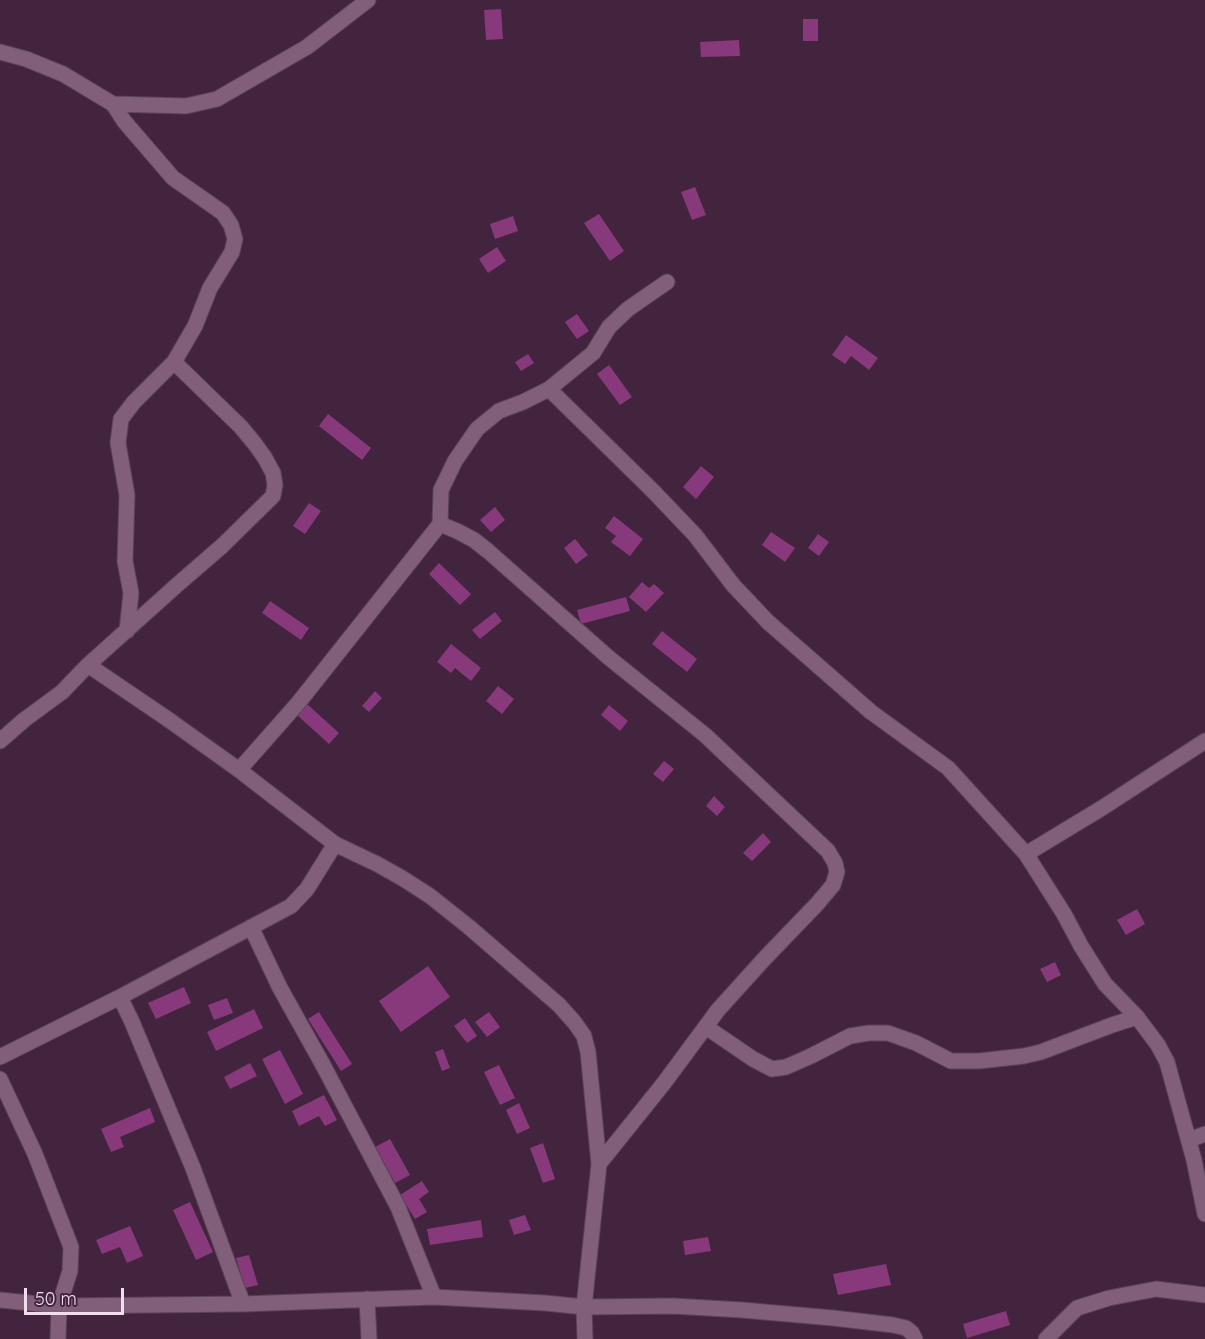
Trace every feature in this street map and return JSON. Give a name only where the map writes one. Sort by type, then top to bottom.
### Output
[{"type":"street","points":[[113,104],[186,106],[217,99],[307,47],[368,0]]},
{"type":"street","points":[[0,52],[26,59],[63,74],[113,104],[124,121],[172,178],[223,213],[231,225],[235,239],[232,252],[210,288],[195,326],[174,363],[134,402],[121,419],[118,443],[127,495],[125,561],[131,593],[127,631]]},
{"type":"street","points":[[239,770],[299,702],[440,524],[441,490],[456,461],[477,429],[499,411],[549,389],[593,353],[609,327],[628,309],[667,282]]},
{"type":"street","points":[[0,741],[62,692],[88,665],[222,546],[273,496],[275,485],[269,466],[255,444],[241,427],[174,363]]},
{"type":"street","points":[[549,389],[694,535],[733,585],[768,622],[871,712],[948,768],[1026,854],[1105,984],[1137,1017],[1158,1045],[1167,1062],[1189,1140],[1205,1214]]},
{"type":"street","points":[[440,524],[474,540],[488,551],[609,657],[705,735],[828,851],[835,863],[837,872],[833,885],[718,1010],[664,1083],[599,1164]]},
{"type":"street","points":[[88,665],[239,770],[335,844],[377,864],[430,896],[478,934],[559,1005],[575,1023],[584,1036],[588,1052],[599,1164],[584,1307],[585,1339]]},
{"type":"street","points":[[1026,854],[1205,741]]},
{"type":"street","points":[[0,1057],[120,997],[291,906],[308,889],[335,844]]},
{"type":"street","points":[[251,927],[276,979],[398,1207],[434,1297]]},
{"type":"street","points":[[120,997],[193,1168],[243,1304]]},
{"type":"street","points":[[706,1027],[772,1069],[786,1067],[850,1036],[869,1033],[888,1033],[916,1043],[951,1061],[979,1061],[1024,1056],[1137,1017]]},
{"type":"street","points":[[0,1079],[36,1154],[71,1247],[70,1271],[59,1306],[58,1339]]},
{"type":"street","points":[[1189,1140],[1205,1134]]},
{"type":"street","points":[[1046,1339],[1077,1308],[1109,1298],[1156,1288],[1205,1295]]},
{"type":"street","points":[[0,1300],[59,1306],[243,1304],[434,1297],[584,1307],[673,1306],[833,1318],[906,1328],[915,1339]]},
{"type":"street","points":[[367,1299],[369,1339]]},
{"type":"building","points":[[501,9],[503,39],[486,40],[484,10]]},
{"type":"building","points":[[803,19],[818,19],[818,41],[803,41]]},
{"type":"building","points":[[739,40],[740,56],[701,57],[700,42]]},
{"type":"building","points":[[695,187],[706,215],[692,220],[681,192]]},
{"type":"building","points":[[599,214],[624,251],[610,261],[584,223]]},
{"type":"building","points":[[513,216],[518,231],[495,239],[490,224]]},
{"type":"building","points":[[497,247],[506,261],[488,273],[479,259]]},
{"type":"building","points":[[577,314],[589,331],[577,339],[565,322]]},
{"type":"building","points":[[846,335],[878,358],[869,370],[851,356],[845,364],[832,355]]},
{"type":"building","points":[[528,354],[534,363],[521,371],[515,362]]},
{"type":"building","points":[[609,365],[632,397],[620,405],[597,374]]},
{"type":"building","points":[[328,414],[371,448],[362,460],[319,426]]},
{"type":"building","points":[[701,466],[714,477],[696,499],[683,487]]},
{"type":"building","points":[[309,503],[321,511],[305,534],[293,526]]},
{"type":"building","points":[[495,507],[505,520],[491,532],[480,520]]},
{"type":"building","points":[[614,516],[643,539],[630,556],[611,542],[616,536],[605,528]]},
{"type":"building","points":[[771,532],[795,548],[785,562],[762,545]]},
{"type":"building","points":[[818,534],[829,542],[819,556],[808,548]]},
{"type":"building","points":[[575,539],[588,555],[576,564],[564,548]]},
{"type":"building","points":[[439,563],[471,594],[460,605],[429,574]]},
{"type":"building","points":[[642,582],[649,588],[654,584],[664,593],[646,612],[629,597]]},
{"type":"building","points":[[626,597],[630,611],[581,624],[577,610]]},
{"type":"building","points":[[270,601],[309,628],[301,640],[262,613]]},
{"type":"building","points":[[495,612],[502,621],[480,639],[472,630]]},
{"type":"building","points":[[662,631],[697,659],[687,672],[652,644]]},
{"type":"building","points":[[451,644],[481,668],[471,681],[455,668],[451,673],[437,662]]},
{"type":"building","points":[[498,686],[514,699],[502,714],[486,701]]},
{"type":"building","points":[[375,691],[382,698],[369,712],[362,706]]},
{"type":"building","points":[[307,704],[339,733],[329,744],[297,715]]},
{"type":"building","points":[[609,705],[628,721],[620,731],[601,715]]},
{"type":"building","points":[[664,761],[674,769],[663,782],[653,774]]},
{"type":"building","points":[[714,796],[725,807],[717,816],[706,806]]},
{"type":"building","points":[[763,833],[771,842],[752,861],[743,853]]},
{"type":"building","points":[[1137,909],[1145,924],[1126,935],[1117,920]]},
{"type":"building","points":[[1055,962],[1061,975],[1047,982],[1040,969]]},
{"type":"building","points":[[428,966],[450,997],[401,1032],[379,1001]]},
{"type":"building","points":[[184,987],[191,1003],[156,1019],[148,1003]]},
{"type":"building","points":[[227,998],[233,1013],[214,1020],[208,1005]]},
{"type":"building","points":[[254,1009],[263,1028],[216,1051],[207,1032]]},
{"type":"building","points":[[319,1012],[352,1064],[341,1071],[308,1019]]},
{"type":"building","points":[[489,1012],[500,1027],[487,1037],[475,1022]]},
{"type":"building","points":[[465,1018],[477,1036],[467,1043],[454,1026]]},
{"type":"building","points":[[443,1049],[450,1068],[442,1071],[435,1052]]},
{"type":"building","points":[[280,1050],[303,1094],[285,1104],[262,1059]]},
{"type":"building","points":[[250,1063],[257,1076],[230,1089],[224,1077]]},
{"type":"building","points":[[499,1065],[515,1098],[500,1105],[484,1072]]},
{"type":"building","points":[[324,1095],[337,1120],[325,1126],[319,1116],[299,1126],[292,1111]]},
{"type":"building","points":[[519,1103],[530,1128],[517,1134],[506,1110]]},
{"type":"building","points":[[150,1108],[155,1122],[120,1137],[124,1147],[111,1152],[101,1129]]},
{"type":"building","points":[[390,1139],[410,1175],[395,1183],[375,1147]]},
{"type":"building","points":[[543,1143],[555,1179],[543,1183],[530,1148]]},
{"type":"building","points":[[422,1181],[429,1192],[419,1199],[427,1212],[415,1219],[400,1195]]},
{"type":"building","points":[[190,1202],[213,1252],[196,1260],[173,1210]]},
{"type":"building","points":[[525,1215],[531,1230],[514,1235],[509,1220]]},
{"type":"building","points":[[481,1220],[483,1237],[430,1245],[427,1229]]},
{"type":"building","points":[[130,1226],[143,1256],[127,1263],[120,1247],[102,1254],[96,1240]]},
{"type":"building","points":[[708,1237],[711,1251],[685,1255],[683,1241]]},
{"type":"building","points":[[249,1255],[258,1285],[245,1288],[236,1258]]},
{"type":"building","points":[[886,1264],[891,1285],[838,1295],[833,1274]]},
{"type":"building","points":[[1006,1311],[1010,1325],[967,1338],[963,1324]]}]
